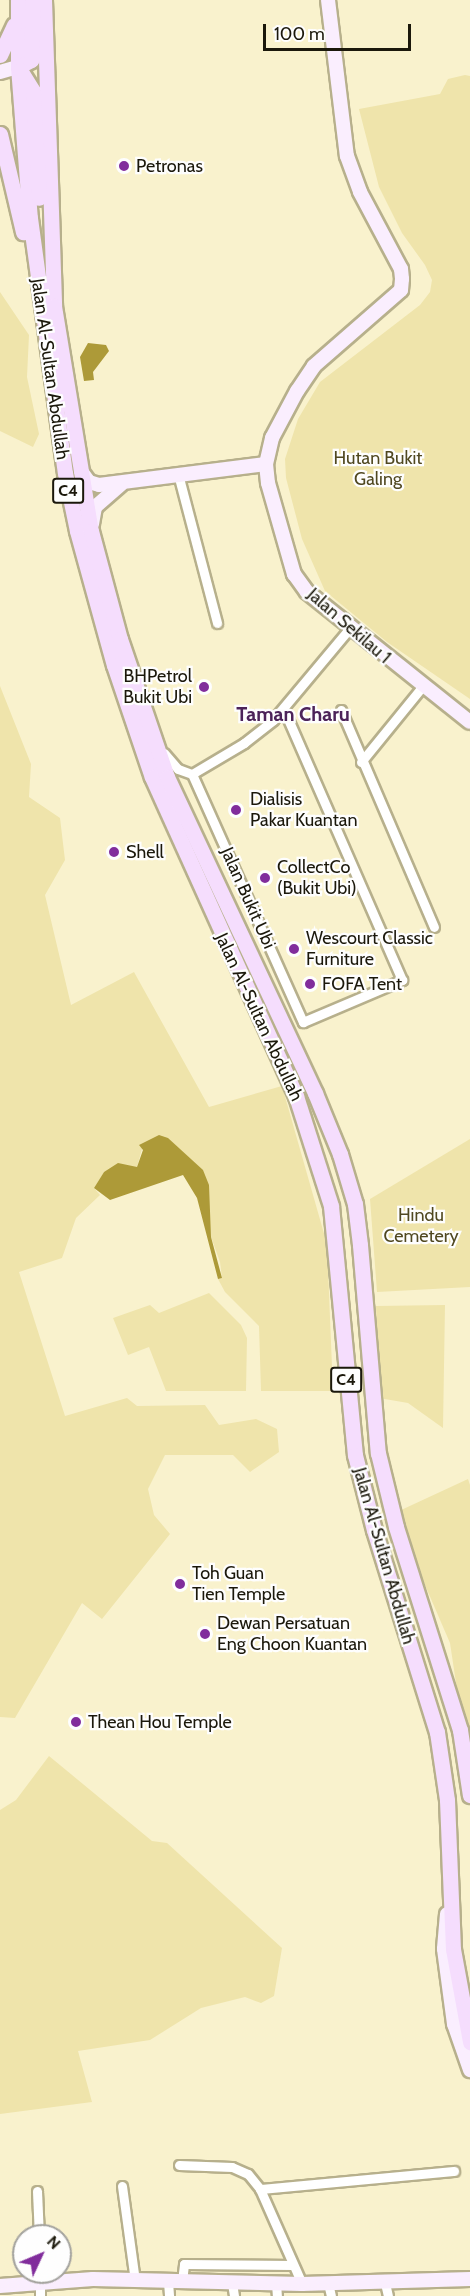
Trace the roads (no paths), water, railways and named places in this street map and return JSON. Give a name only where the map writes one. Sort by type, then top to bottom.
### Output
[{"type":"main road","points":[[18,0],[18,67],[33,91],[47,309]]},
{"type":"main road","points":[[18,67],[31,60],[33,0]]},
{"type":"main road","name":"Jalan Al-Sultan Abdullah","points":[[44,0],[47,309],[65,474],[114,666],[152,777],[296,1096],[331,1206],[355,1455],[374,1530],[437,1732],[447,1800],[453,1878],[453,1949],[470,2042]]},
{"type":"main road","points":[[0,54],[18,16]]},
{"type":"main road","points":[[0,134],[47,309]]},
{"type":"main road","name":"Jalan Al-Sultan Abdullah","points":[[47,309],[92,531],[120,639],[167,777],[315,1093],[340,1154],[354,1204],[360,1245],[378,1453],[396,1527],[460,1730],[470,1795]]},
{"type":"street","points":[[78,466],[93,484],[123,483],[177,474],[266,464],[272,438],[314,366],[357,326],[386,306],[401,290],[402,279],[347,156],[328,0]]},
{"type":"street","points":[[0,72],[18,67]]},
{"type":"street","name":"Jalan Sekilau 1","points":[[266,464],[268,483],[294,574],[314,600],[422,687],[470,722]]},
{"type":"street","points":[[177,474],[217,623]]},
{"type":"street","points":[[92,531],[95,507],[123,483]]},
{"type":"street","points":[[154,739],[168,760],[192,774],[244,743],[284,710],[350,629]]},
{"type":"street","points":[[361,762],[422,687]]},
{"type":"street","name":"Jalan Bukit Ubi","points":[[192,774],[303,1022],[402,980],[284,710]]},
{"type":"street","points":[[341,710],[361,762],[434,927]]},
{"type":"street","name":"C4","points":[[453,1878],[444,1949],[454,2024],[470,2070]]},
{"type":"street","points":[[180,2165],[241,2168],[260,2189],[302,2284]]},
{"type":"street","points":[[260,2189],[454,2171]]},
{"type":"street","points":[[122,2186],[135,2281]]},
{"type":"street","points":[[37,2191],[38,2224]]},
{"type":"street","points":[[168,2296],[184,2264],[293,2265]]},
{"type":"street","points":[[72,2283],[175,2281],[233,2289],[277,2290],[302,2284],[329,2290],[386,2289],[470,2279]]},
{"type":"street","points":[[0,2286],[40,2284]]},
{"type":"place","name":"Petronas","points":[[124,166]]},
{"type":"place","name":"BHPetrol Bukit Ubi","points":[[204,687]]},
{"type":"place","name":"Dialisis Pakar Kuantan","points":[[236,810]]},
{"type":"place","name":"Shell","points":[[114,852]]},
{"type":"place","name":"CollectCo (Bukit Ubi)","points":[[265,878]]},
{"type":"place","name":"Wescourt Classic Furniture","points":[[294,949]]},
{"type":"place","name":"FOFA Tent","points":[[310,984]]},
{"type":"place","name":"Toh Guan Tien Temple","points":[[180,1584]]},
{"type":"place","name":"Dewan Persatuan Eng Choon Kuantan","points":[[205,1634]]},
{"type":"place","name":"Thean Hou Temple","points":[[76,1722]]},
{"type":"district","name":"Taman Charu","points":[[293,714]]},
{"type":"park label","name":"Hutan Bukit Galing","points":[[378,469]]},
{"type":"park label","name":"Hindu Cemetery","points":[[421,1226]]}]
